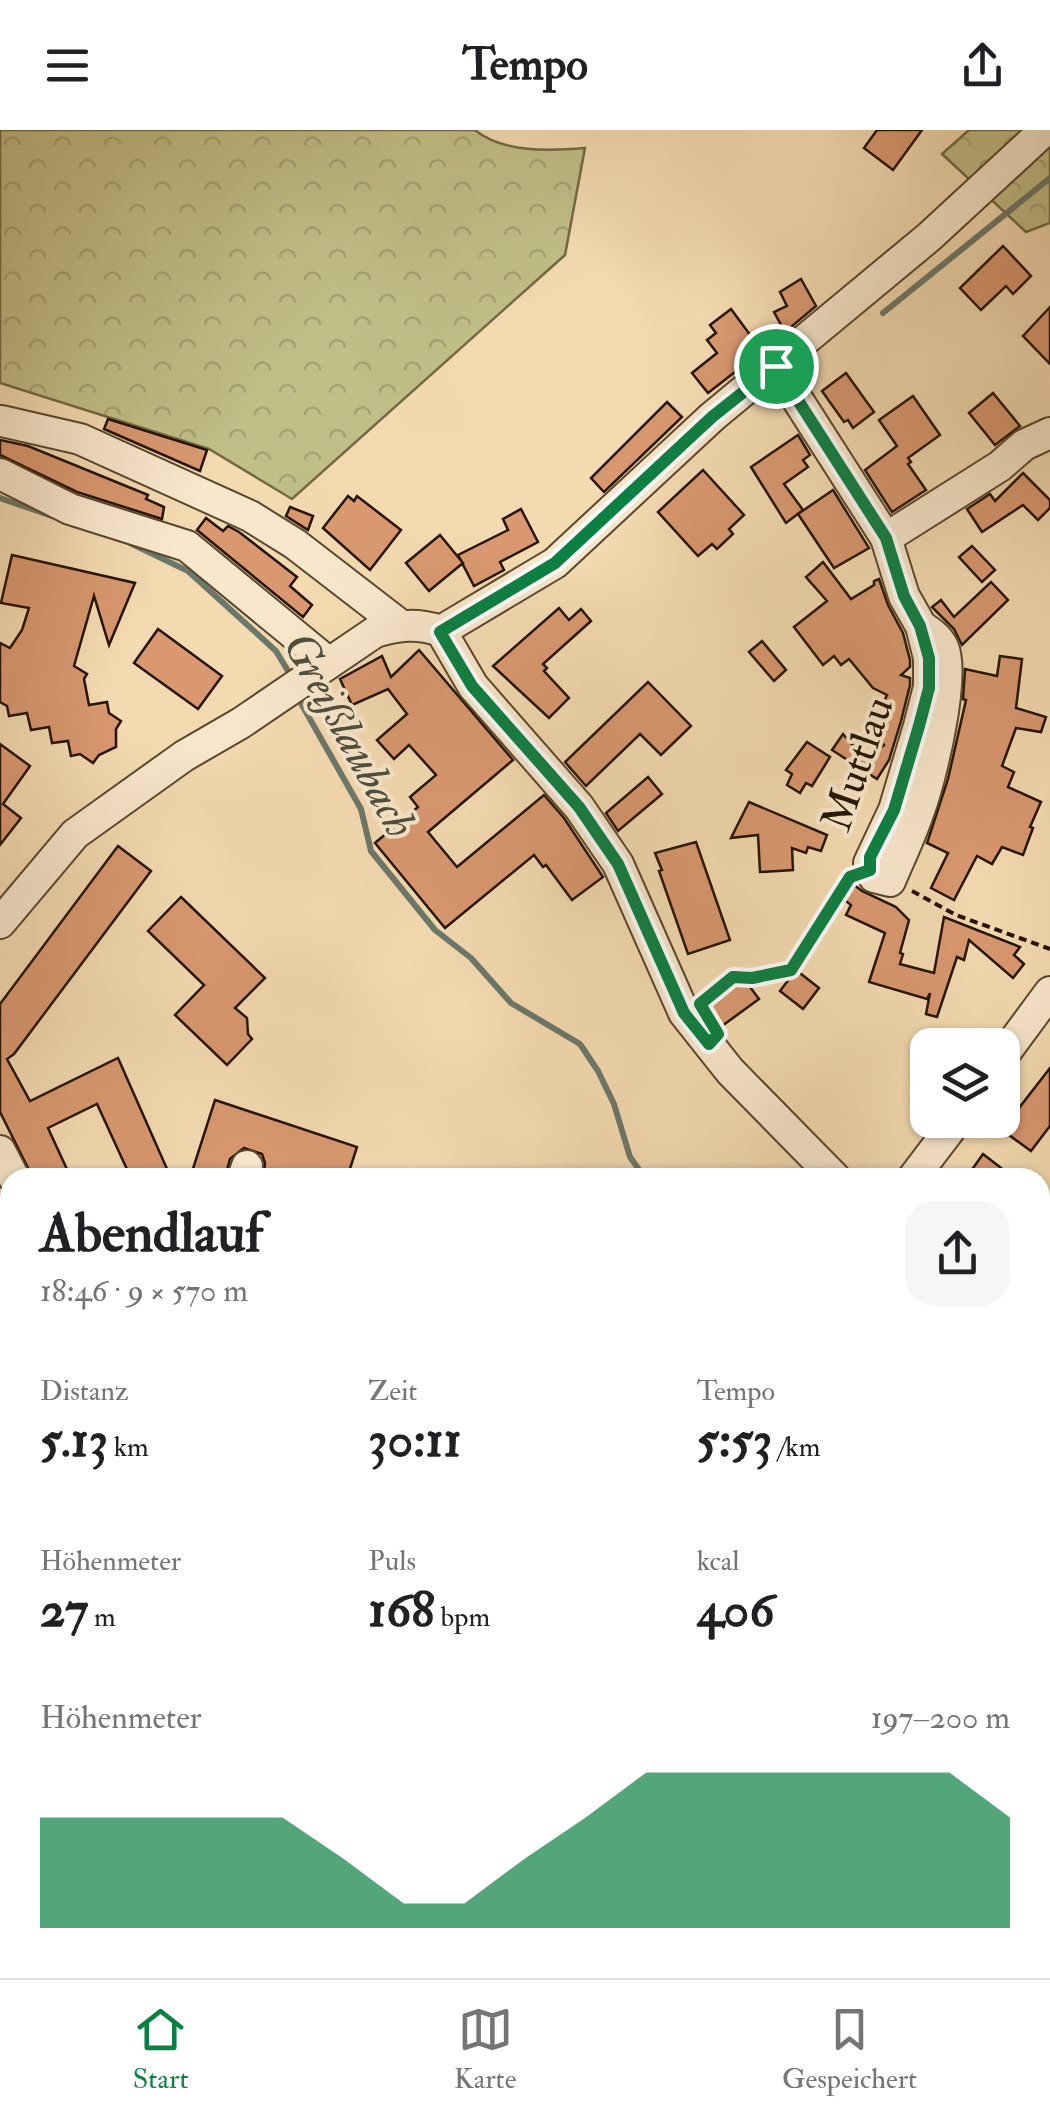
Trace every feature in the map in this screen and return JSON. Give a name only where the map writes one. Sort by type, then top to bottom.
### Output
[{"type":"street","points":[[440,632],[555,563],[712,417],[929,238],[1044,130]]},
{"type":"street","name":"Muttlau","points":[[776,366],[886,538],[929,658],[929,688],[894,810],[870,857],[880,876]]},
{"type":"street","points":[[2,421],[80,439],[250,516],[295,544],[400,625]]},
{"type":"street","points":[[886,538],[1000,466],[1024,445],[1050,432]]},
{"type":"street","points":[[0,474],[70,510],[187,546],[302,638],[308,677]]},
{"type":"street","points":[[0,923],[75,834],[184,756],[375,632],[421,624],[440,632],[472,686],[579,807],[618,864],[684,1013],[730,1070],[825,1168]]},
{"type":"street","points":[[1020,1033],[1050,992]]},
{"type":"street","points":[[700,1004],[718,1034],[709,1044]]},
{"type":"street","points":[[921,1168],[943,1138]]},
{"type":"path","points":[[700,1004],[733,977],[752,978],[791,970],[850,877],[880,876],[956,915],[1050,949]]},
{"type":"green space","points":[[0,130],[475,130],[513,147],[585,148],[565,255],[292,499],[209,449],[0,383]]},
{"type":"green space","points":[[969,130],[1050,130],[1050,223],[1026,232],[942,154]]},
{"type":"building","points":[[877,130],[922,130],[893,170],[864,148]]},
{"type":"building","points":[[1003,246],[1031,276],[1013,294],[1006,286],[981,310],[960,288]]},
{"type":"building","points":[[801,279],[816,306],[785,332],[774,312],[787,306],[780,292]]},
{"type":"building","points":[[1050,307],[1050,364],[1023,336]]},
{"type":"building","points":[[731,309],[762,351],[708,393],[692,373],[717,353],[707,340],[716,333],[710,325]]},
{"type":"building","points":[[846,373],[874,412],[853,428],[848,420],[844,422],[822,391]]},
{"type":"building","points":[[993,393],[1020,426],[995,445],[969,413]]},
{"type":"building","points":[[913,396],[940,435],[908,458],[926,490],[892,512],[865,470],[897,446],[879,420]]},
{"type":"building","points":[[667,402],[682,417],[604,492],[591,478]]},
{"type":"building","points":[[108,419],[207,450],[200,471],[104,429]]},
{"type":"building","points":[[798,435],[810,455],[803,460],[808,467],[784,484],[803,510],[786,523],[751,467]]},
{"type":"building","points":[[0,440],[28,446],[148,495],[146,499],[164,507],[162,519],[77,492],[0,455]]},
{"type":"building","points":[[703,470],[744,515],[729,529],[733,534],[717,549],[712,544],[698,556],[658,512]]},
{"type":"building","points":[[1023,473],[1050,500],[1050,508],[1038,520],[1023,505],[982,532],[967,509],[990,494],[995,501]]},
{"type":"building","points":[[833,490],[869,548],[834,568],[798,514]]},
{"type":"building","points":[[348,496],[354,501],[357,496],[401,530],[370,570],[323,528]]},
{"type":"building","points":[[290,507],[313,516],[308,530],[286,516]]},
{"type":"building","points":[[521,509],[538,542],[500,562],[504,570],[474,586],[458,555],[508,530],[503,519]]},
{"type":"building","points":[[206,518],[223,531],[228,526],[239,532],[297,577],[290,586],[312,605],[303,617],[197,530]]},
{"type":"building","points":[[440,535],[463,563],[429,591],[406,563]]},
{"type":"building","points":[[972,546],[995,570],[982,582],[959,557]]},
{"type":"building","points":[[12,555],[135,583],[109,645],[94,596],[74,666],[87,674],[84,679],[89,705],[107,702],[109,713],[121,721],[116,729],[116,747],[99,755],[93,763],[80,754],[71,756],[68,741],[52,743],[49,727],[31,730],[27,713],[9,716],[7,706],[0,702],[0,643],[10,648],[22,630],[29,608],[1,603]]},
{"type":"building","points":[[823,562],[851,599],[879,579],[903,633],[910,660],[910,667],[901,675],[910,678],[910,685],[901,721],[889,760],[877,779],[832,750],[843,734],[866,760],[884,745],[871,728],[887,695],[873,688],[849,659],[841,665],[834,656],[823,665],[794,627],[827,601],[806,577]]},
{"type":"building","points":[[991,582],[1008,600],[962,645],[954,629],[932,607],[941,600],[954,617]]},
{"type":"building","points":[[559,608],[569,620],[581,609],[591,621],[543,664],[547,668],[544,671],[569,698],[549,718],[493,666]]},
{"type":"building","points":[[158,629],[222,676],[198,709],[134,663]]},
{"type":"building","points":[[762,641],[786,670],[774,681],[749,652]]},
{"type":"building","points":[[419,650],[513,760],[428,832],[457,867],[544,795],[603,877],[572,900],[534,855],[445,928],[375,843],[418,807],[410,797],[436,775],[409,745],[394,759],[377,740],[407,714],[388,689],[352,705],[340,679],[382,656],[391,677]]},
{"type":"building","points":[[1000,656],[1022,659],[1016,708],[1046,717],[1041,732],[1016,728],[1002,766],[1014,772],[1008,787],[1041,802],[1023,855],[1002,847],[992,864],[977,856],[954,900],[931,888],[948,853],[927,843],[948,779],[966,700],[965,669],[997,676]]},
{"type":"building","points":[[648,682],[691,726],[661,755],[640,734],[586,786],[565,762]]},
{"type":"building","points":[[807,742],[830,757],[812,786],[806,783],[800,793],[787,785],[792,774],[786,770]]},
{"type":"building","points":[[0,744],[30,766],[3,804],[21,818],[0,845]]},
{"type":"building","points":[[648,777],[662,794],[618,831],[606,813]]},
{"type":"building","points":[[749,802],[827,835],[821,851],[808,847],[806,853],[792,848],[793,870],[760,872],[758,835],[731,838]]},
{"type":"building","points":[[696,842],[730,940],[688,954],[655,853]]},
{"type":"building","points":[[118,846],[151,871],[7,1059],[30,1101],[118,1058],[167,1168],[126,1168],[97,1104],[48,1128],[66,1168],[28,1168],[0,1112],[0,1004]]},
{"type":"building","points":[[850,882],[896,907],[909,920],[900,964],[934,973],[944,917],[1020,947],[1014,955],[1024,964],[1013,978],[969,940],[964,960],[957,957],[937,1017],[926,1014],[930,993],[927,999],[869,982],[885,933],[846,915],[851,905],[841,897]]},
{"type":"building","points":[[181,897],[265,978],[235,1008],[247,1018],[252,1039],[227,1065],[175,1015],[204,985],[148,931]]},
{"type":"building","points":[[796,970],[819,988],[803,1009],[780,991]]},
{"type":"building","points":[[744,979],[759,999],[722,1026],[708,1007]]},
{"type":"building","points":[[1050,1068],[1050,1126],[1031,1151],[1013,1138],[1020,1138],[1020,1107]]},
{"type":"building","points":[[215,1100],[357,1147],[350,1168],[264,1168],[262,1154],[244,1148],[230,1159],[228,1168],[193,1168]]},
{"type":"building","points":[[983,1154],[1001,1168],[973,1168]]},
{"type":"waterway","points":[[883,313],[1050,178]]},
{"type":"waterway","name":"Greißlaubach","points":[[0,498],[52,516]]},
{"type":"waterway","name":"Greißlaubach","points":[[130,543],[188,571],[276,651],[291,676]]},
{"type":"waterway","name":"Greißlaubach","points":[[298,698],[361,809],[371,851],[435,930],[471,958],[511,1003],[580,1044],[614,1104],[630,1157],[638,1168]]},
{"type":"route","points":[[776,366],[886,538],[904,596],[920,626],[929,658],[929,688],[894,810],[870,857],[870,870],[850,877],[791,970],[752,978],[733,977],[700,1004],[718,1034],[709,1044],[684,1013],[618,864],[579,807],[472,686],[440,632],[555,563],[712,417],[776,366]]}]
